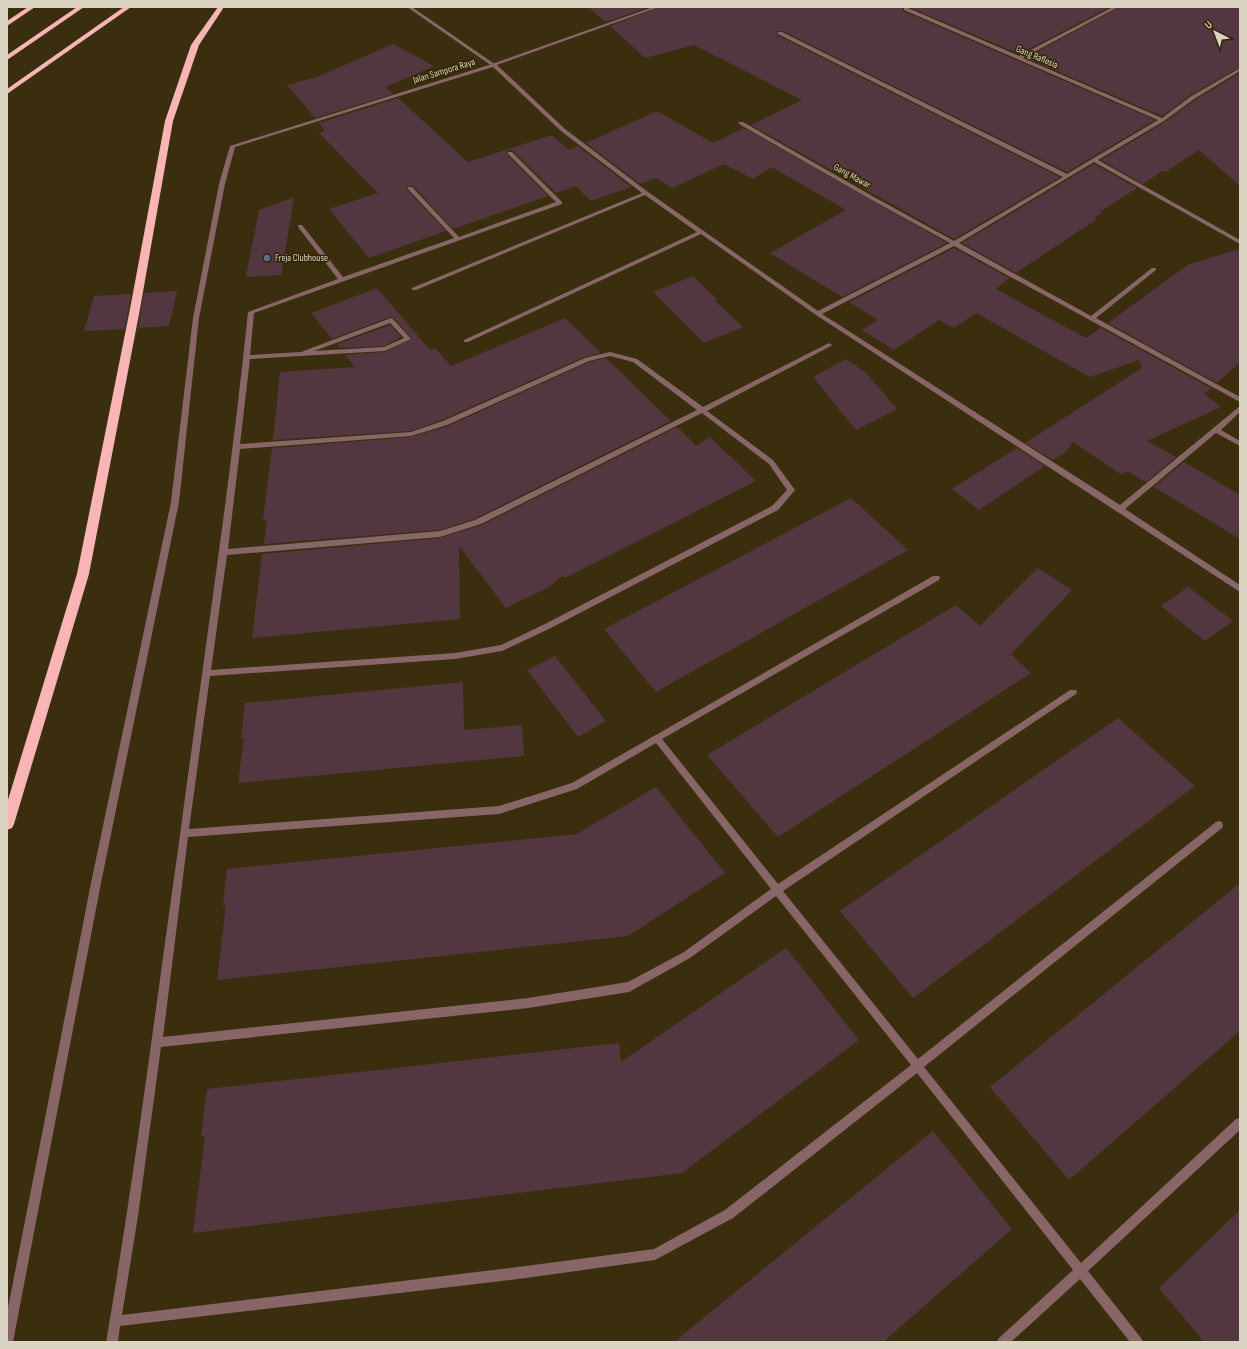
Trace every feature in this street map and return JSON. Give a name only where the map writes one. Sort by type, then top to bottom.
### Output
[{"type":"highway","points":[[7,24],[32,7]]},
{"type":"highway","points":[[7,58],[81,7]]},
{"type":"highway","points":[[7,92],[128,7]]},
{"type":"highway","points":[[7,824],[83,574],[137,301],[169,121],[195,45],[221,7]]},
{"type":"street","points":[[409,7],[494,65],[563,130],[646,193],[818,314],[1120,509],[1240,589]]},
{"type":"street","name":"Jalan Sampora Raya","points":[[7,1342],[96,883],[175,502],[196,318],[222,184],[233,146],[494,65],[657,7]]},
{"type":"street","points":[[1019,58],[1116,7]]},
{"type":"street","name":"Gang Raflesia","points":[[906,8],[1162,120]]},
{"type":"street","points":[[780,33],[1066,176]]},
{"type":"street","points":[[818,314],[955,243],[1162,120],[1192,98],[1240,69]]},
{"type":"street","name":"Gang Mawar","points":[[741,124],[1240,400]]},
{"type":"street","points":[[112,1342],[158,1042],[185,833],[208,673],[238,448],[251,312],[560,203],[510,153]]},
{"type":"street","points":[[1094,160],[1240,242]]},
{"type":"street","points":[[410,188],[458,239]]},
{"type":"street","points":[[414,289],[646,193]]},
{"type":"street","points":[[300,226],[342,280]]},
{"type":"street","points":[[466,342],[701,232]]},
{"type":"street","points":[[1092,318],[1154,269]]},
{"type":"street","points":[[247,356],[385,349],[408,339],[391,320],[303,353]]},
{"type":"street","points":[[224,552],[440,534],[478,522],[703,410],[829,345]]},
{"type":"street","points":[[208,673],[455,656],[502,648],[548,626],[774,508],[791,490],[771,462],[703,410],[635,360],[610,354],[587,359],[445,423],[411,434],[238,448]]},
{"type":"street","points":[[1120,509],[1216,430],[1240,408]]},
{"type":"street","points":[[1216,430],[1240,444]]},
{"type":"street","points":[[185,833],[499,810],[574,786],[657,740],[936,578]]},
{"type":"street","points":[[158,1042],[528,1003],[629,987],[687,956],[778,890],[1073,692]]},
{"type":"street","points":[[657,740],[1137,1342]]},
{"type":"street","points":[[116,1321],[526,1272],[654,1254],[729,1214],[918,1066],[1219,825]]},
{"type":"street","points":[[1003,1342],[1240,1123]]},
{"type":"building","points":[[588,7],[649,7],[606,22]]},
{"type":"building","points":[[660,7],[903,7],[903,11],[1155,120],[1067,172],[783,31],[777,31],[777,35],[1060,177],[954,239],[751,125],[802,100],[694,45],[645,58],[610,26]]},
{"type":"building","points":[[909,7],[1110,7],[1019,54]]},
{"type":"building","points":[[1119,7],[1240,7],[1240,67],[1189,96],[1162,116],[1026,58]]},
{"type":"building","points":[[393,44],[434,66],[386,87],[393,94],[315,118],[287,85],[317,77]]},
{"type":"building","points":[[1240,73],[1240,186],[1199,150],[1165,172],[1162,171],[1143,184],[1101,160],[1165,122],[1195,100]]},
{"type":"building","points":[[398,98],[468,162],[552,135],[569,150],[578,146],[631,187],[591,201],[576,186],[556,193],[513,151],[508,150],[507,155],[548,196],[453,229],[413,186],[408,186],[407,190],[446,231],[369,258],[329,209],[378,193],[319,133],[325,131],[319,123]]},
{"type":"building","points":[[657,111],[713,143],[744,128],[947,243],[842,297],[770,253],[846,210],[772,167],[753,179],[724,164],[672,188],[656,178],[640,184],[586,143]]},
{"type":"building","points":[[1094,164],[1137,188],[1100,212],[1102,213],[1094,218],[1097,219],[1016,273],[962,243]]},
{"type":"building","points":[[294,197],[281,275],[246,277],[259,210]]},
{"type":"building","points":[[954,248],[1009,278],[996,289],[1086,338],[1101,328],[1211,388],[1204,394],[1221,407],[1147,441],[1176,457],[1146,482],[1127,471],[1122,475],[1073,442],[1066,452],[1053,460],[1025,443],[1142,368],[1139,360],[1090,377],[976,313],[954,328],[939,320],[894,350],[862,330],[878,320],[849,302]]},
{"type":"building","points":[[1240,249],[1240,362],[1217,383],[1108,323],[1189,264]]},
{"type":"building","points":[[693,276],[718,300],[715,301],[743,327],[704,343],[653,292]]},
{"type":"building","points":[[377,288],[430,350],[435,348],[451,366],[565,318],[601,353],[584,357],[442,420],[411,431],[273,440],[280,372],[355,367],[345,355],[385,352],[412,339],[394,318],[390,317],[332,339],[311,313]]},
{"type":"building","points":[[177,291],[169,326],[138,328],[144,293]]},
{"type":"building","points":[[131,294],[125,329],[84,331],[94,296]]},
{"type":"building","points":[[390,325],[401,337],[384,346],[340,348],[337,344]]},
{"type":"building","points":[[606,358],[671,421],[474,519],[440,530],[264,544],[267,520],[263,520],[272,448],[411,437],[448,426],[589,362]]},
{"type":"building","points":[[846,359],[866,373],[897,409],[856,430],[813,377]]},
{"type":"building","points":[[677,427],[696,446],[710,437],[756,481],[565,578],[562,576],[549,587],[506,608],[459,546],[460,619],[252,638],[262,554],[440,538],[482,525]]},
{"type":"building","points":[[1017,448],[1045,466],[979,510],[952,489]]},
{"type":"building","points":[[1184,462],[1240,495],[1240,539],[1154,487]]},
{"type":"building","points":[[851,498],[908,550],[656,692],[604,629]]},
{"type":"building","points":[[1038,568],[1072,590],[1011,654],[1031,673],[778,837],[707,755],[956,605],[980,626]]},
{"type":"building","points":[[1188,587],[1233,621],[1205,641],[1161,606]]},
{"type":"building","points":[[555,656],[606,721],[578,737],[527,670]]},
{"type":"building","points":[[463,682],[464,730],[522,725],[524,756],[238,783],[244,738],[241,739],[245,703]]},
{"type":"building","points":[[1118,718],[1195,786],[913,998],[840,911]]},
{"type":"building","points":[[656,787],[725,873],[628,936],[217,980],[226,905],[223,906],[227,869],[577,834]]},
{"type":"building","points":[[1240,883],[1240,1031],[1069,1180],[990,1087]]},
{"type":"building","points":[[786,948],[859,1040],[682,1173],[193,1233],[205,1136],[201,1136],[207,1089],[619,1043],[621,1062]]},
{"type":"building","points":[[933,1131],[1012,1229],[883,1342],[674,1342]]},
{"type":"building","points":[[1240,1210],[1240,1342],[1204,1342],[1159,1288]]},
{"type":"place","name":"Freja Clubhouse","points":[[267,258]]}]
